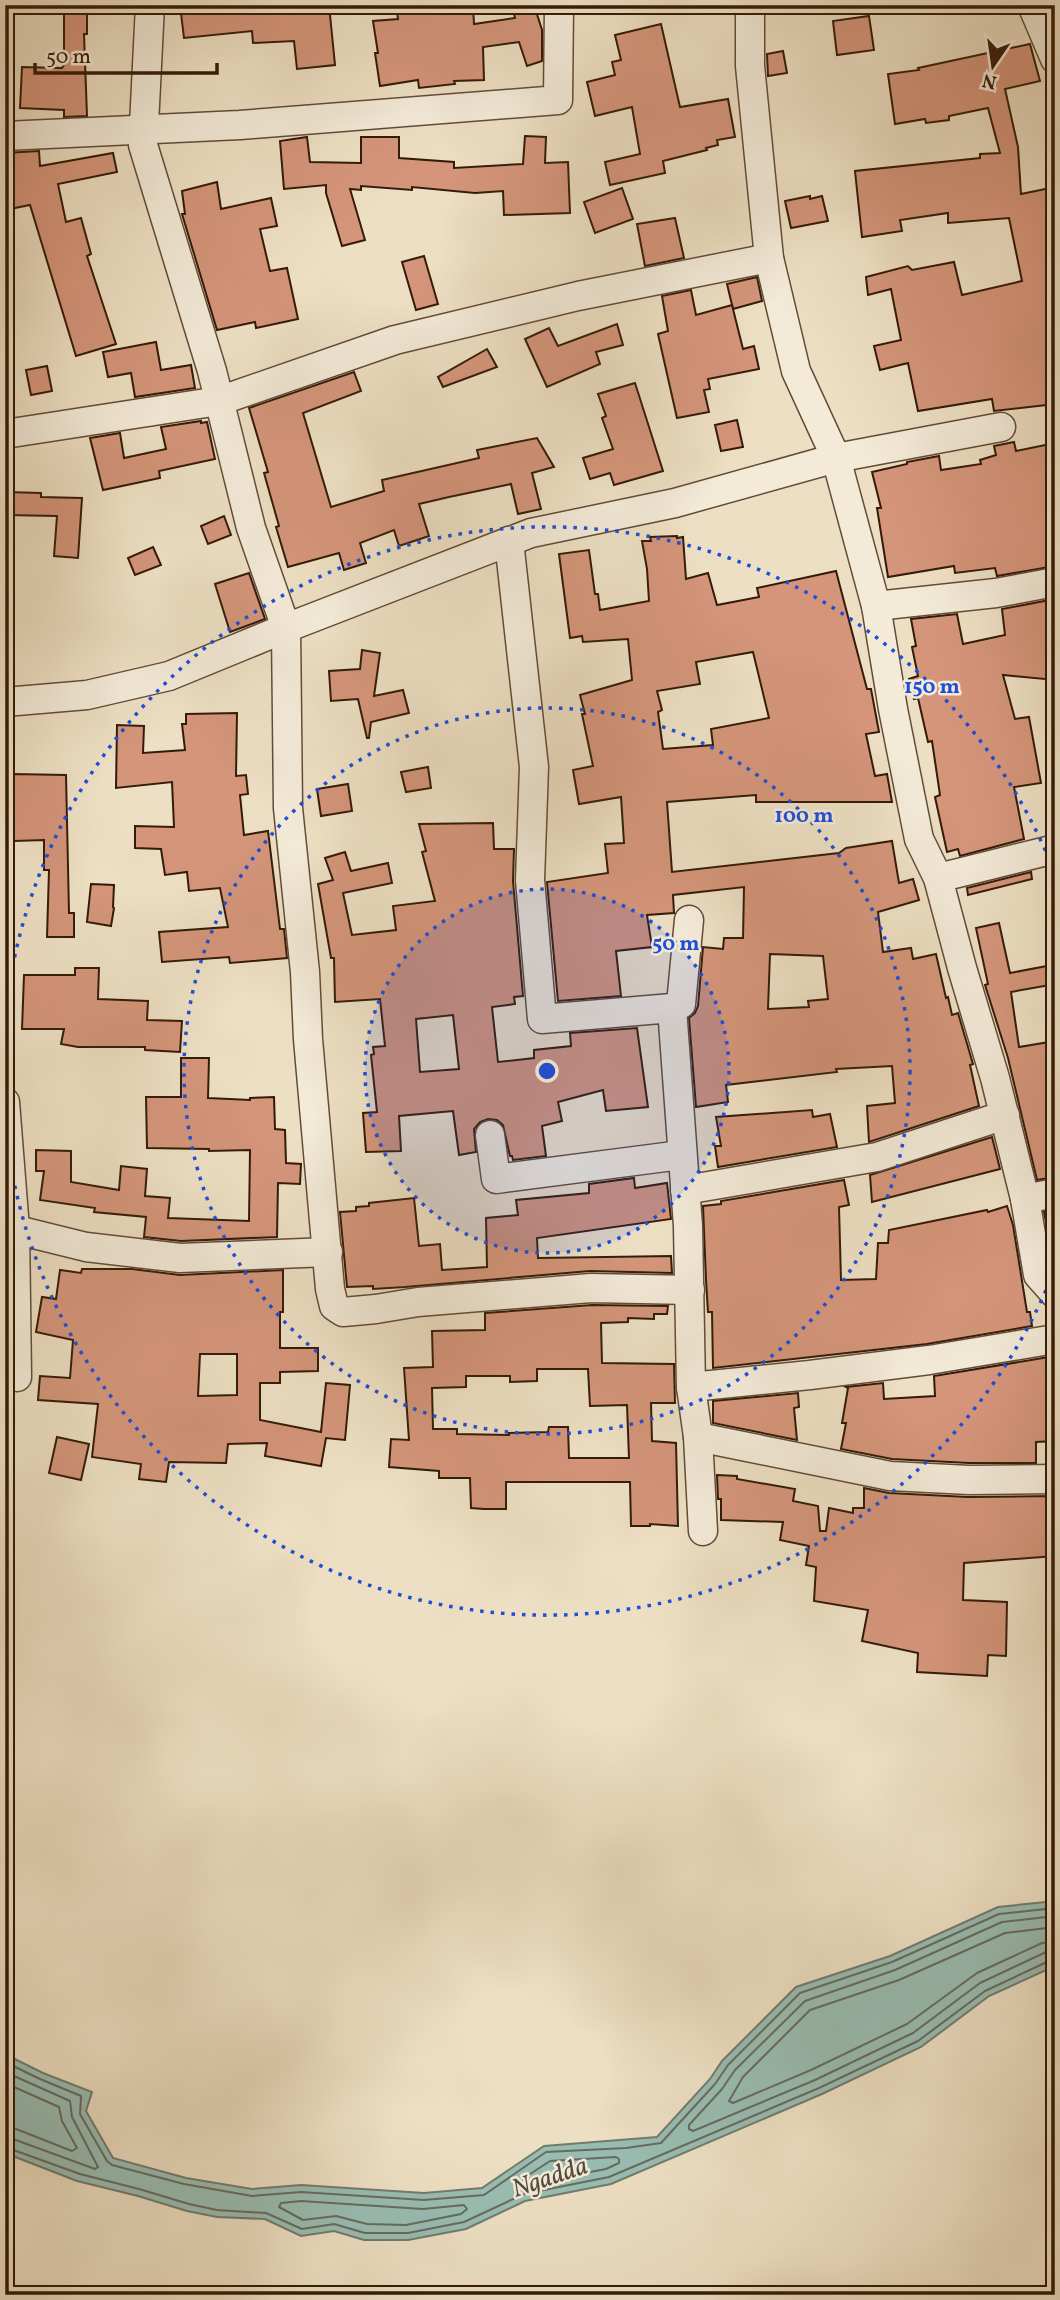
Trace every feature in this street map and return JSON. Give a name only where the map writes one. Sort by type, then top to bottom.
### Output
[{"type":"street","points":[[150,5],[143,145],[219,401],[251,528],[286,628],[288,808],[305,972],[308,1039],[330,1289],[334,1306],[343,1312],[418,1302],[591,1288],[690,1290]]},
{"type":"street","points":[[5,136],[144,131],[558,100],[559,5]]},
{"type":"street","points":[[750,5],[750,66],[769,258],[796,371],[836,458],[876,606],[919,839],[938,878],[1004,1115],[1025,1199],[1038,1275],[1055,1294]]},
{"type":"street","points":[[1032,5],[1055,59]]},
{"type":"street","points":[[5,434],[219,401],[395,340],[578,296],[769,258]]},
{"type":"street","points":[[5,702],[87,695],[169,676],[531,533],[676,503],[836,458],[1001,426]]},
{"type":"street","points":[[509,541],[534,767],[530,880],[542,1019],[672,1008],[681,1004],[689,920]]},
{"type":"street","points":[[876,606],[996,593],[1055,582]]},
{"type":"street","points":[[938,878],[1055,849]]},
{"type":"street","points":[[672,1008],[685,1190],[691,1387],[698,1437],[702,1531]]},
{"type":"street","points":[[5,1102],[17,1377]]},
{"type":"street","points":[[685,1190],[877,1157],[1004,1115]]},
{"type":"street","points":[[490,1135],[496,1179],[681,1155]]},
{"type":"street","points":[[1025,1199],[1055,1193]]},
{"type":"street","points":[[10,1228],[86,1247],[180,1258],[328,1252]]},
{"type":"street","points":[[691,1387],[929,1360],[1055,1339]]},
{"type":"street","points":[[698,1437],[890,1476],[969,1480],[1055,1479]]},
{"type":"water","name":"Ngadda","points":[[1055,1901],[1055,1966],[989,1996],[921,2047],[822,2094],[611,2184],[525,2201],[466,2229],[408,2240],[364,2240],[334,2231],[301,2236],[265,2219],[217,2217],[187,2211],[77,2181],[5,2153],[5,2054],[43,2073],[92,2092],[86,2111],[113,2158],[186,2178],[252,2189],[301,2185],[424,2193],[482,2188],[544,2146],[657,2137],[710,2079],[722,2061],[796,1987],[890,1956],[998,1907]]},
{"type":"building","points":[[64,5],[87,5],[87,34],[84,34],[87,116],[64,117],[64,110],[20,108],[22,67],[62,68],[64,65]]},
{"type":"building","points":[[180,5],[329,5],[335,65],[297,69],[294,41],[253,43],[252,31],[184,38]]},
{"type":"building","points":[[396,5],[473,5],[474,24],[515,18],[512,5],[534,5],[542,30],[542,61],[527,66],[519,42],[483,47],[484,80],[454,81],[455,84],[419,88],[418,80],[380,86],[373,21],[398,19]]},
{"type":"building","points":[[869,16],[874,50],[837,55],[833,21]]},
{"type":"building","points":[[661,24],[680,107],[728,99],[735,137],[717,140],[718,145],[706,148],[707,150],[663,161],[665,173],[610,185],[605,162],[640,154],[632,107],[595,116],[587,82],[615,75],[612,62],[621,60],[615,35]]},
{"type":"building","points":[[1030,44],[1040,81],[1005,89],[1018,147],[1021,194],[1055,187],[1055,404],[994,411],[992,399],[918,411],[908,363],[880,370],[874,346],[901,340],[891,289],[868,295],[866,277],[908,266],[912,270],[954,262],[962,295],[1022,281],[1009,218],[948,223],[948,213],[900,220],[902,231],[862,237],[855,171],[980,158],[980,154],[1000,153],[988,108],[949,116],[949,120],[926,123],[925,119],[895,124],[888,74],[919,70],[918,68]]},
{"type":"building","points":[[783,51],[787,73],[768,76],[767,54]]},
{"type":"building","points":[[525,136],[546,137],[545,163],[568,162],[570,213],[504,215],[503,191],[475,193],[412,187],[412,190],[361,186],[361,190],[350,189],[365,240],[342,246],[326,185],[284,189],[280,141],[307,137],[310,162],[361,163],[361,137],[399,137],[399,158],[454,162],[454,168],[523,164]]},
{"type":"building","points":[[39,151],[40,166],[113,153],[117,172],[58,184],[66,222],[81,218],[91,254],[87,256],[116,344],[76,356],[30,205],[5,210],[5,153]]},
{"type":"building","points":[[217,182],[221,209],[271,198],[277,226],[260,229],[270,271],[287,268],[298,319],[256,328],[255,322],[217,330],[182,214],[185,214],[182,191]]},
{"type":"building","points":[[622,188],[633,219],[595,233],[584,202]]},
{"type":"building","points":[[810,196],[810,199],[822,196],[828,221],[791,228],[785,201]]},
{"type":"building","points":[[675,218],[684,258],[645,266],[637,224]]},
{"type":"building","points":[[424,256],[438,304],[416,310],[402,262]]},
{"type":"building","points":[[757,277],[762,301],[733,309],[727,284]]},
{"type":"building","points":[[691,290],[696,315],[732,305],[743,349],[754,346],[759,369],[708,379],[710,389],[704,390],[709,412],[677,418],[658,334],[668,331],[662,296]]},
{"type":"building","points":[[617,324],[623,345],[596,352],[600,364],[547,387],[525,339],[549,328],[558,346]]},
{"type":"building","points":[[156,342],[161,370],[191,365],[195,388],[135,397],[131,373],[108,377],[103,352]]},
{"type":"building","points":[[487,349],[497,367],[443,387],[438,377]]},
{"type":"building","points":[[47,366],[52,391],[31,395],[26,370]]},
{"type":"building","points":[[354,372],[361,391],[303,413],[331,507],[384,491],[382,480],[479,458],[477,450],[537,438],[554,467],[532,473],[541,509],[518,514],[511,484],[449,497],[419,504],[429,536],[399,546],[394,530],[360,543],[366,563],[344,570],[339,553],[288,567],[264,473],[268,472],[249,408]]},
{"type":"building","points":[[635,383],[663,471],[614,485],[610,473],[590,479],[583,458],[613,449],[602,418],[606,416],[598,394]]},
{"type":"building","points":[[737,420],[743,447],[721,451],[715,425]]},
{"type":"building","points":[[207,422],[215,459],[159,471],[160,478],[103,490],[90,438],[120,433],[124,458],[166,449],[161,427]]},
{"type":"building","points":[[1014,442],[1016,451],[1055,443],[1055,566],[997,576],[995,568],[955,573],[954,566],[888,577],[877,508],[881,508],[872,472],[939,456],[941,470],[981,464],[980,460],[996,455],[994,446]]},
{"type":"building","points":[[5,492],[41,493],[41,497],[82,498],[78,558],[54,556],[57,516],[5,515]]},
{"type":"building","points":[[224,516],[231,535],[208,544],[201,526]]},
{"type":"building","points":[[650,537],[683,537],[686,579],[708,573],[717,605],[759,597],[757,588],[836,571],[867,689],[871,689],[879,732],[866,734],[875,776],[887,774],[892,802],[756,802],[756,795],[667,802],[672,872],[839,853],[846,848],[892,841],[899,883],[913,879],[919,900],[878,912],[883,952],[911,948],[913,959],[936,954],[946,998],[948,997],[952,1015],[958,1013],[973,1064],[970,1065],[979,1106],[869,1142],[867,1106],[895,1103],[892,1066],[836,1069],[837,1072],[726,1085],[728,1102],[696,1107],[689,1018],[698,1006],[703,947],[723,949],[724,938],[743,938],[744,887],[673,895],[674,913],[647,915],[652,947],[616,951],[621,996],[558,1001],[547,882],[608,873],[605,844],[624,843],[621,797],[579,804],[573,770],[593,766],[580,695],[632,680],[628,639],[583,642],[582,636],[570,638],[559,554],[589,550],[600,610],[649,601],[642,541],[651,541]],"holes":[[[753,652],[769,718],[711,729],[713,745],[663,749],[658,712],[662,710],[657,691],[700,684],[696,662]],[[770,954],[823,956],[828,999],[808,1001],[809,1007],[768,1009]]]},
{"type":"building","points":[[153,547],[161,565],[135,575],[128,558]]},
{"type":"building","points":[[249,573],[265,619],[230,632],[215,584]]},
{"type":"building","points":[[1055,599],[1055,680],[1003,675],[1015,719],[1029,717],[1041,783],[1014,787],[1024,839],[960,856],[958,849],[947,852],[935,797],[940,795],[932,741],[928,742],[918,698],[914,699],[909,679],[918,676],[912,647],[916,646],[911,619],[957,614],[963,644],[1005,635],[1002,609]]},
{"type":"building","points":[[362,650],[380,653],[374,696],[403,690],[409,713],[371,722],[369,738],[358,699],[331,701],[329,671],[360,669]]},
{"type":"building","points":[[237,713],[236,776],[246,775],[248,794],[240,795],[244,835],[268,831],[280,929],[284,929],[287,958],[230,963],[229,957],[162,962],[159,932],[228,927],[220,888],[189,891],[187,872],[165,875],[161,849],[135,848],[135,826],[174,827],[172,782],[116,788],[117,725],[144,726],[143,753],[185,750],[182,724],[186,724],[186,714]]},
{"type":"building","points":[[428,767],[431,788],[406,792],[401,772]]},
{"type":"building","points":[[12,774],[66,775],[69,913],[74,913],[74,937],[47,937],[49,870],[44,870],[44,840],[14,841]]},
{"type":"building","points":[[348,784],[352,811],[321,816],[317,789]]},
{"type":"building","points":[[493,823],[494,849],[514,849],[513,881],[523,996],[514,997],[515,1004],[492,1007],[498,1062],[534,1058],[534,1050],[571,1046],[570,1033],[637,1028],[648,1107],[606,1111],[603,1090],[558,1102],[562,1121],[542,1126],[546,1156],[513,1160],[503,1125],[497,1120],[488,1119],[480,1122],[474,1129],[476,1152],[459,1155],[453,1111],[399,1116],[401,1151],[366,1152],[363,1113],[377,1112],[371,1055],[374,1054],[373,1047],[385,1046],[380,999],[335,1002],[334,958],[331,958],[318,884],[333,880],[325,858],[345,852],[351,871],[388,863],[392,883],[343,893],[352,935],[396,930],[393,906],[435,901],[422,852],[426,851],[419,824]],"holes":[[[453,1015],[459,1069],[420,1072],[416,1019]]]},
{"type":"building","points":[[1031,872],[1032,879],[968,895],[967,888]]},
{"type":"building","points":[[91,884],[114,885],[111,926],[87,922]]},
{"type":"building","points":[[999,923],[1010,973],[1047,966],[1050,985],[1011,992],[1019,1047],[1055,1041],[1055,1177],[1037,1180],[1008,1058],[985,985],[988,984],[976,928]]},
{"type":"building","points":[[75,968],[99,968],[98,999],[148,1001],[147,1020],[182,1021],[180,1052],[145,1050],[145,1047],[78,1047],[61,1044],[64,1029],[22,1029],[24,975],[75,975]]},
{"type":"building","points":[[181,1058],[209,1058],[208,1098],[250,1100],[274,1097],[275,1129],[285,1130],[286,1163],[301,1164],[300,1184],[278,1183],[277,1237],[181,1241],[144,1237],[146,1217],[94,1212],[95,1208],[40,1200],[44,1171],[36,1171],[36,1150],[71,1151],[71,1182],[119,1190],[121,1166],[147,1169],[145,1196],[170,1198],[168,1218],[249,1221],[250,1150],[147,1148],[146,1097],[181,1097]]},
{"type":"building","points":[[812,1110],[813,1117],[830,1114],[837,1147],[718,1167],[715,1146],[721,1146],[716,1117]]},
{"type":"building","points":[[992,1137],[1000,1169],[872,1202],[870,1175]]},
{"type":"building","points":[[634,1178],[635,1188],[667,1183],[671,1219],[537,1238],[538,1258],[671,1256],[672,1273],[590,1271],[405,1287],[347,1287],[340,1212],[356,1211],[356,1207],[369,1206],[369,1203],[414,1198],[419,1246],[440,1244],[442,1270],[487,1267],[486,1218],[518,1215],[516,1200],[589,1193],[589,1184]]},
{"type":"building","points":[[844,1180],[849,1205],[839,1207],[841,1280],[876,1279],[878,1243],[888,1243],[889,1230],[1007,1206],[1032,1326],[927,1344],[713,1368],[712,1312],[708,1312],[703,1206]]},
{"type":"building","points":[[1055,1210],[1055,1221],[1046,1222],[1044,1212]]},
{"type":"building","points":[[82,1269],[132,1269],[180,1275],[283,1270],[280,1348],[318,1348],[318,1371],[280,1372],[280,1383],[260,1383],[260,1420],[321,1432],[326,1383],[350,1385],[345,1440],[326,1438],[321,1466],[265,1456],[267,1443],[228,1444],[226,1463],[169,1462],[166,1482],[139,1479],[141,1464],[92,1457],[98,1404],[38,1400],[40,1376],[70,1378],[73,1340],[36,1332],[42,1297],[56,1299],[60,1270],[81,1273]],"holes":[[[200,1354],[237,1354],[237,1395],[198,1396]]]},
{"type":"building","points":[[592,1305],[668,1306],[667,1314],[654,1314],[654,1319],[628,1318],[628,1322],[601,1323],[602,1363],[674,1364],[675,1403],[651,1403],[652,1441],[676,1443],[678,1526],[631,1526],[630,1482],[506,1482],[506,1509],[484,1509],[471,1508],[470,1478],[439,1478],[439,1471],[389,1467],[391,1439],[409,1440],[404,1368],[433,1367],[432,1331],[485,1330],[485,1313]],"holes":[[[537,1369],[588,1369],[590,1406],[627,1405],[629,1458],[569,1458],[568,1427],[549,1427],[548,1432],[509,1435],[457,1434],[457,1429],[433,1429],[432,1388],[466,1387],[466,1376],[510,1376],[510,1382],[537,1381]]]},
{"type":"building","points":[[1055,1356],[1055,1441],[1036,1442],[1036,1463],[892,1459],[841,1449],[846,1423],[842,1423],[846,1387],[883,1383],[884,1399],[935,1396],[934,1376]]},
{"type":"building","points":[[798,1393],[799,1407],[794,1408],[797,1440],[713,1423],[713,1401]]},
{"type":"building","points":[[57,1437],[89,1444],[81,1480],[49,1473]]},
{"type":"building","points":[[717,1475],[737,1476],[737,1479],[795,1489],[793,1501],[818,1506],[820,1531],[826,1531],[829,1508],[853,1513],[853,1508],[864,1508],[864,1488],[889,1493],[968,1497],[1055,1496],[1055,1556],[964,1563],[963,1600],[1007,1602],[1006,1656],[988,1655],[987,1676],[917,1672],[918,1653],[862,1641],[868,1610],[814,1601],[816,1567],[806,1565],[809,1546],[780,1540],[783,1522],[721,1520]]}]
